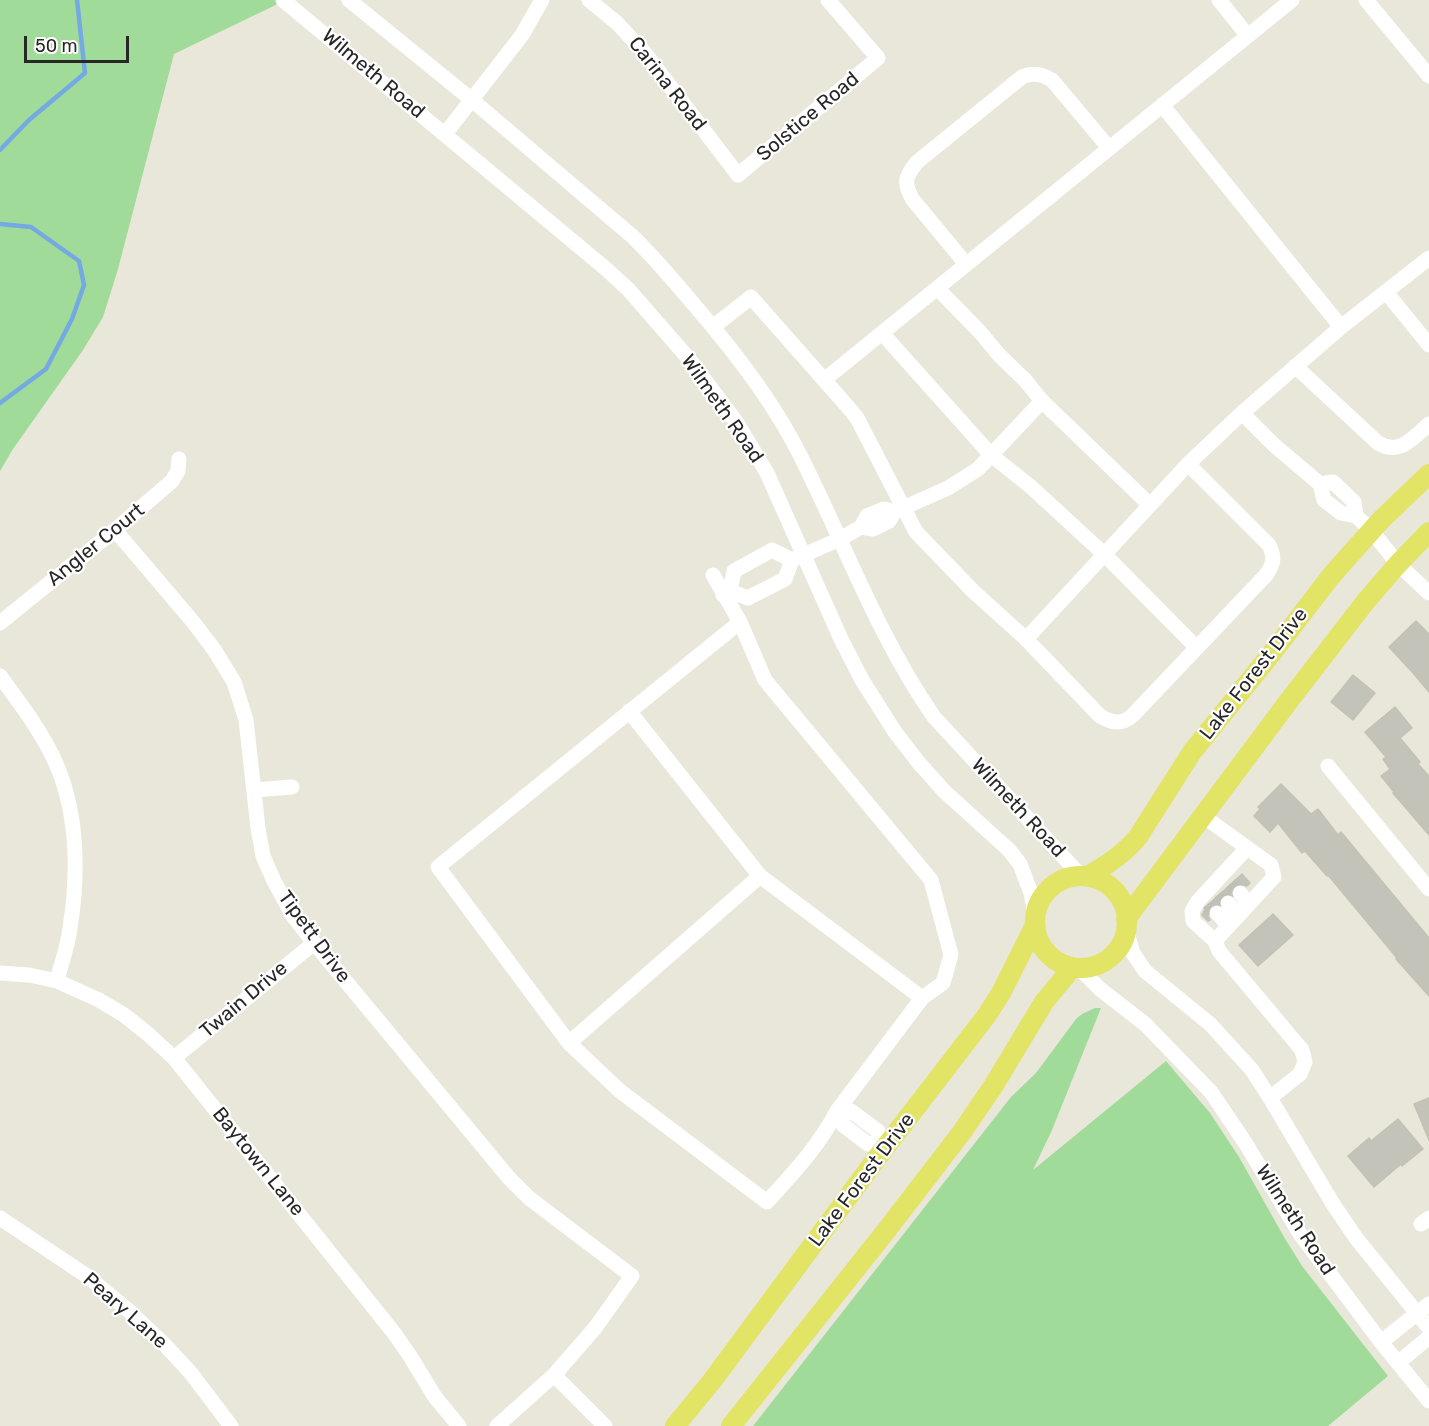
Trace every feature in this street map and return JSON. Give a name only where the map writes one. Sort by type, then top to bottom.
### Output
[{"type":"main road","name":"Lake Forest Drive","points":[[1084,876],[1129,848],[1192,752],[1272,653],[1330,576],[1396,504],[1429,474]]},
{"type":"main road","points":[[1126,924],[1203,816],[1366,601],[1429,532]]},
{"type":"main road","points":[[1084,876],[1095,878],[1114,891],[1124,909],[1126,924],[1123,939],[1111,956],[1094,966],[1076,968],[1054,959],[1047,952],[1041,944],[1035,920],[1043,896],[1050,888],[1068,878],[1084,876]]},
{"type":"main road","name":"Lake Forest Drive","points":[[675,1426],[712,1381],[883,1144],[987,1015],[1001,993],[1035,920]]},
{"type":"main road","points":[[731,1426],[962,1132],[994,1085],[1044,1002],[1076,968]]},
{"type":"street","name":"Wilmeth Road","points":[[283,0],[620,282],[689,359],[737,423],[767,473],[798,557],[862,680],[890,724],[919,763],[944,791],[1009,850],[1020,864],[1031,893],[1035,920]]},
{"type":"street","name":"Wilmeth Road","points":[[349,0],[472,100],[623,229],[654,257],[713,327],[736,355],[780,419],[799,453],[887,639],[901,666],[934,717],[1084,876]]},
{"type":"street","points":[[445,134],[522,35],[543,0]]},
{"type":"street","name":"Carina Road","points":[[589,0],[617,23],[644,52],[738,176]]},
{"type":"street","name":"Solstice Road","points":[[738,176],[878,58],[828,0]]},
{"type":"street","points":[[1219,0],[1248,36]]},
{"type":"street","points":[[824,380],[1292,0]]},
{"type":"street","points":[[1366,0],[1429,76]]},
{"type":"street","points":[[966,264],[913,200],[906,181],[917,162],[1013,84],[1030,74],[1039,74],[1052,80],[1109,148]]},
{"type":"street","points":[[1162,105],[1341,327]]},
{"type":"street","points":[[1026,639],[1188,464],[1295,366],[1429,258]]},
{"type":"street","points":[[937,288],[1025,380],[1042,401],[1150,505]]},
{"type":"street","points":[[1386,292],[1429,345]]},
{"type":"street","points":[[713,327],[751,297],[856,418],[898,510],[916,532],[973,591],[1026,639],[1100,716],[1109,721],[1118,723],[1132,716],[1266,575],[1274,560],[1269,545],[1188,464]]},
{"type":"street","points":[[882,333],[991,455],[1030,486],[1104,554],[1197,648]]},
{"type":"street","points":[[1295,366],[1386,448],[1399,448],[1429,424]]},
{"type":"street","points":[[726,593],[748,598],[785,579],[798,557],[861,527],[873,529],[889,521],[898,510],[948,488],[978,469],[1042,401]]},
{"type":"street","points":[[1242,413],[1274,445],[1320,484],[1324,500],[1341,513],[1356,516],[1371,530],[1398,564],[1429,593]]},
{"type":"street","name":"Angler Court","points":[[0,623],[172,481],[178,471],[180,459]]},
{"type":"street","name":"Tipett Drive","points":[[115,530],[194,622],[234,682],[246,720],[263,856],[293,916],[509,1178],[529,1198],[632,1276],[595,1328],[554,1375]]},
{"type":"street","points":[[726,593],[734,571],[772,550],[798,557]]},
{"type":"street","points":[[713,575],[726,593],[740,622],[765,680],[931,880],[951,955],[943,983],[922,998],[810,1154],[767,1202],[620,1091],[569,1043],[438,867],[740,622]]},
{"type":"street","points":[[0,676],[37,729],[53,757],[66,790],[73,829],[76,878],[70,930],[57,981]]},
{"type":"street","points":[[629,711],[760,876],[922,998]]},
{"type":"street","points":[[1328,766],[1429,889]]},
{"type":"street","points":[[254,790],[292,787]]},
{"type":"street","points":[[1203,816],[1272,865],[1274,877],[1192,911],[1193,921],[1215,941],[1219,951],[1302,1050],[1305,1062],[1300,1074],[1270,1098]]},
{"type":"street","points":[[1215,941],[1225,899],[1247,848]]},
{"type":"street","points":[[569,1043],[760,876]]},
{"type":"street","name":"Wilmeth Road","points":[[1126,924],[1133,953],[1145,971],[1216,1030],[1252,1070],[1356,1238],[1423,1309],[1429,1328]]},
{"type":"street","name":"Twain Drive","points":[[174,1058],[314,943]]},
{"type":"street","name":"Wilmeth Road","points":[[1076,968],[1145,1024],[1211,1092],[1246,1144],[1300,1234],[1381,1342],[1429,1401]]},
{"type":"street","name":"Baytown Lane","points":[[0,973],[29,975],[57,981],[99,1000],[124,1015],[174,1058],[394,1333],[435,1397],[459,1426]]},
{"type":"street","points":[[840,1113],[843,1125],[868,1144],[883,1144]]},
{"type":"street","name":"Peary Lane","points":[[0,1218],[87,1276],[129,1311],[190,1372],[231,1426]]},
{"type":"street","points":[[1381,1342],[1423,1309]]},
{"type":"street","points":[[1398,1363],[1429,1337]]},
{"type":"street","points":[[497,1426],[554,1375],[605,1426]]},
{"type":"green space","points":[[0,0],[286,0],[174,54],[118,269],[103,317],[0,471]]},
{"type":"green space","points":[[1095,1008],[1101,1008],[1052,1130],[1033,1170],[1166,1061],[1210,1113],[1239,1157],[1302,1266],[1388,1376],[1328,1426],[753,1426],[1011,1097],[1036,1073],[1076,1019]]},
{"type":"building","points":[[1416,621],[1429,634],[1429,692],[1389,647]]},
{"type":"building","points":[[1353,675],[1375,693],[1353,720],[1331,702]]},
{"type":"building","points":[[1395,707],[1412,728],[1400,738],[1429,776],[1429,835],[1381,776],[1390,769],[1383,759],[1386,757],[1365,732]]},
{"type":"building","points":[[1281,784],[1311,814],[1318,809],[1338,835],[1341,832],[1429,938],[1429,996],[1328,875],[1305,851],[1302,853],[1278,823],[1270,832],[1254,816],[1260,809],[1258,807]]},
{"type":"building","points":[[1242,874],[1250,883],[1247,886],[1239,883],[1234,885],[1230,894],[1222,895],[1218,904],[1211,905],[1208,911],[1210,920],[1208,921],[1202,915],[1206,907]]},
{"type":"building","points":[[1273,914],[1293,935],[1258,966],[1239,945]]},
{"type":"building","points":[[1429,1098],[1429,1140],[1414,1104]]},
{"type":"building","points":[[1398,1119],[1423,1149],[1374,1187],[1348,1156],[1369,1138],[1371,1141]]},
{"type":"waterway","points":[[0,150],[29,120],[85,73],[77,0]]},
{"type":"waterway","points":[[0,224],[31,227],[79,261],[84,285],[72,319],[46,369],[0,403]]},
{"type":"tunnel","points":[[1231,883],[1240,893]]},
{"type":"tunnel","points":[[1220,893],[1228,903]]},
{"type":"tunnel","points":[[1209,903],[1217,913]]}]
